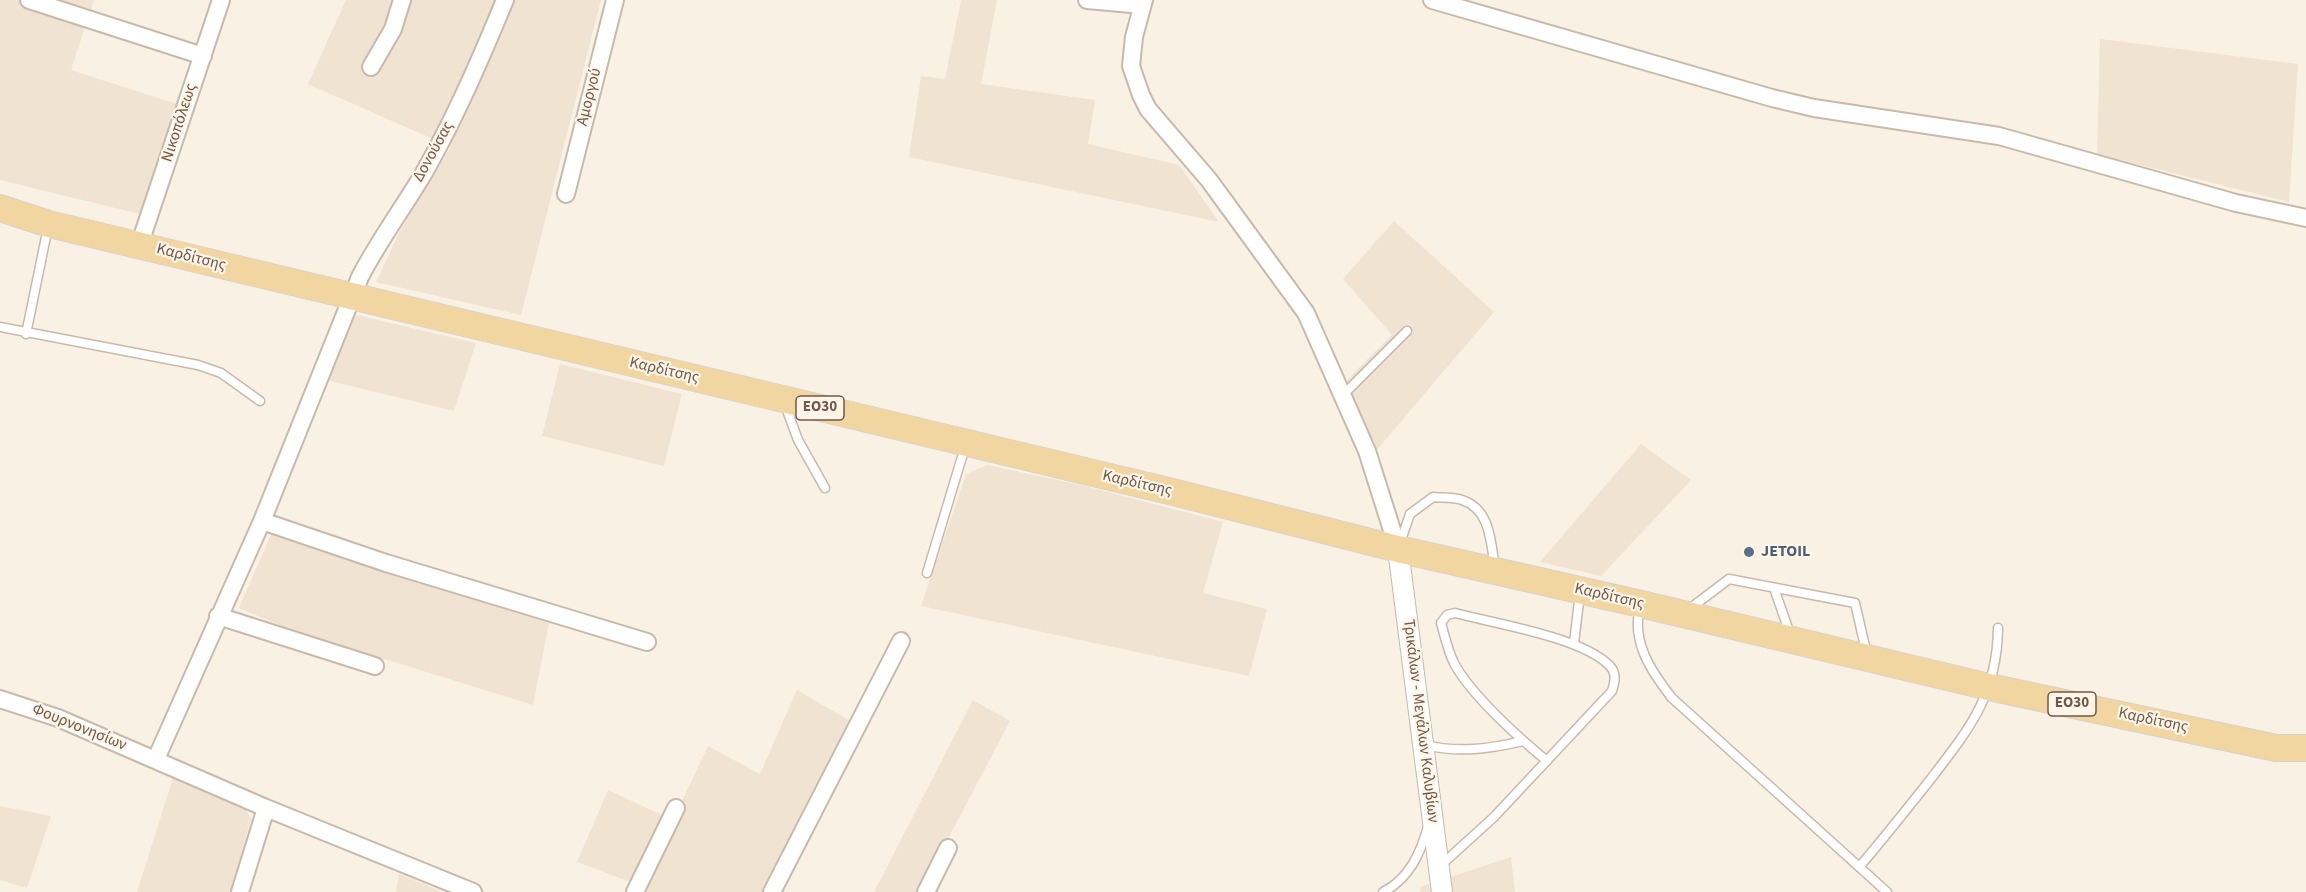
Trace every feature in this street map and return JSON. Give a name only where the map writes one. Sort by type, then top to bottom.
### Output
[{"type":"main road","name":"Καρδίτσης","points":[[0,208],[49,224],[139,246],[1496,572],[1989,687],[2276,748],[2306,748]]},
{"type":"main road","name":"Καρδίτσης","points":[[2276,748],[2306,765]]},
{"type":"street","points":[[29,0],[203,56]]},
{"type":"street","name":"Νικοπόλεως","points":[[139,246],[221,0]]},
{"type":"street","points":[[371,67],[393,29],[402,0]]},
{"type":"street","name":"Δονούσας","points":[[156,759],[262,521],[373,252],[424,171],[461,101],[505,0]]},
{"type":"street","name":"Αμοργού","points":[[566,194],[615,0]]},
{"type":"street","points":[[1087,0],[1143,2],[1134,37],[1131,66],[1141,95],[1148,109],[1209,180],[1293,294],[1316,333],[1367,451],[1398,549]]},
{"type":"street","points":[[1432,0],[1772,98],[1814,108],[1999,136],[2236,203],[2306,218]]},
{"type":"street","points":[[262,521],[386,563],[647,642]]},
{"type":"street","name":"Τρικάλων - Μεγάλων Καλυβίων","points":[[1398,549],[1442,892]]},
{"type":"street","points":[[218,616],[375,666]]},
{"type":"street","points":[[772,892],[901,641]]},
{"type":"street","name":"Φουρνονησίων","points":[[0,699],[58,718],[267,808],[473,892]]},
{"type":"street","points":[[240,892],[267,808]]},
{"type":"street","points":[[635,892],[676,808]]},
{"type":"street","points":[[926,892],[948,848]]},
{"type":"lane","points":[[26,334],[49,224]]},
{"type":"lane","points":[[0,327],[26,334],[198,365],[221,373],[260,401]]},
{"type":"lane","points":[[1344,394],[1407,331]]},
{"type":"lane","points":[[783,399],[798,440],[825,489]]},
{"type":"lane","points":[[927,573],[966,443]]},
{"type":"lane","points":[[1398,549],[1410,514],[1433,497],[1462,500],[1481,511],[1489,529],[1496,572]]},
{"type":"lane","points":[[1682,614],[1729,579],[1855,603],[1868,658]]},
{"type":"lane","points":[[1774,588],[1792,640]]},
{"type":"lane","points":[[1574,643],[1580,590]]},
{"type":"lane","points":[[1641,604],[1636,623],[1639,640],[1651,668],[1672,698],[1887,892]]},
{"type":"lane","points":[[1439,867],[1494,817],[1547,761],[1612,691],[1616,677],[1610,666],[1574,643],[1455,613],[1447,615],[1441,623],[1454,663],[1467,682],[1523,741],[1547,761]]},
{"type":"lane","points":[[1860,866],[1966,734],[1978,715],[1998,654],[1998,628]]},
{"type":"lane","points":[[1423,745],[1444,750],[1479,750],[1523,741]]},
{"type":"lane","points":[[1383,892],[1403,877],[1419,856],[1432,812]]},
{"type":"shaded area","points":[[0,0],[94,0],[71,70],[177,104],[140,214],[0,180]]},
{"type":"shaded area","points":[[346,0],[601,0],[521,315],[376,282],[401,229],[451,147],[308,84]]},
{"type":"shaded area","points":[[961,0],[997,0],[981,84],[1095,100],[1088,144],[1179,165],[1219,222],[909,157],[921,76],[945,79]]},
{"type":"shaded area","points":[[2100,39],[2298,64],[2289,202],[2097,154]]},
{"type":"shaded area","points":[[1394,221],[1494,312],[1375,452],[1345,382],[1392,335],[1343,279]]},
{"type":"shaded area","points":[[352,314],[476,343],[454,411],[326,380]]},
{"type":"shaded area","points":[[560,364],[682,394],[664,466],[542,436]]},
{"type":"shaded area","points":[[1641,444],[1691,480],[1601,576],[1540,562]]},
{"type":"shaded area","points":[[987,465],[1081,485],[1223,522],[1203,593],[1267,609],[1249,676],[921,606],[966,474]]},
{"type":"shaded area","points":[[273,530],[301,537],[399,576],[549,623],[533,705],[291,630],[239,608]]},
{"type":"shaded area","points":[[797,690],[850,721],[764,892],[645,892],[646,888],[577,862],[608,790],[673,820],[708,746],[760,774]]},
{"type":"shaded area","points":[[973,700],[1010,721],[920,892],[874,892]]},
{"type":"shaded area","points":[[173,778],[242,803],[251,819],[230,892],[137,892]]},
{"type":"shaded area","points":[[0,806],[51,816],[27,888],[0,880]]},
{"type":"shaded area","points":[[1511,857],[1515,892],[1421,892],[1420,887]]},
{"type":"shaded area","points":[[399,874],[443,892],[396,892]]},
{"type":"place","name":"JETOIL","points":[[1749,552]]}]
